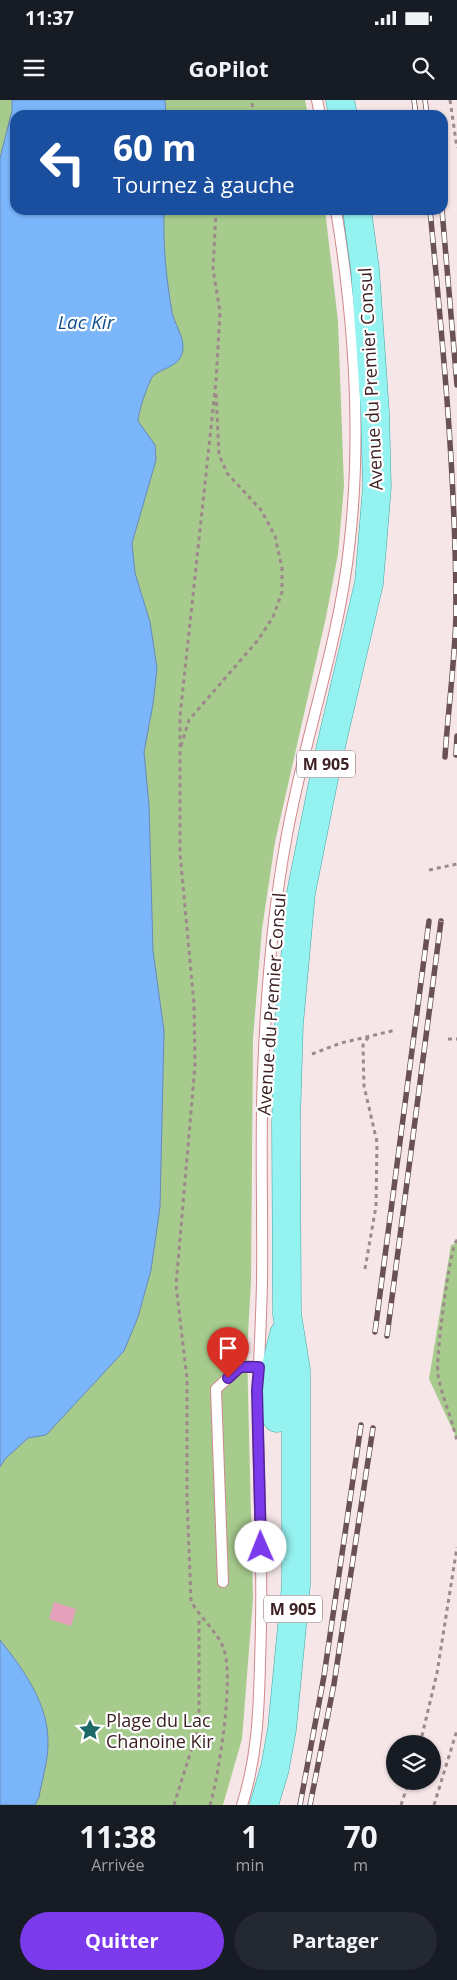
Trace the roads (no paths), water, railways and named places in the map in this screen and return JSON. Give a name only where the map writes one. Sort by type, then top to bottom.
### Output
[{"type":"main road","name":"Avenue du Premier Consul","points":[[264,1805],[275,1768],[282,1729],[296,1585],[277,1372],[287,1321],[286,1122],[289,1024],[301,893],[327,763],[369,583],[376,496],[375,412],[365,270],[358,215]]},
{"type":"lane","name":"Avenue du Premier Consul","points":[[242,1805],[251,1775],[258,1730],[262,1605],[257,1390],[277,1372],[262,1288],[263,1076],[272,943],[286,839],[342,596],[353,516],[355,434],[353,385],[349,322],[337,215]]},
{"type":"lane","points":[[223,1582],[216,1389],[240,1367],[277,1372]]},
{"type":"water","name":"Lac Kir","points":[[12,100],[165,100],[166,110],[12,110]]},
{"type":"water","name":"Lac Kir","points":[[10,119],[10,215],[164,215],[168,286],[172,312],[182,339],[183,348],[180,359],[154,375],[140,411],[138,421],[155,445],[156,460],[132,543],[135,573],[150,622],[157,668],[153,704],[144,752],[149,805],[153,951],[164,1031],[160,1207],[151,1270],[138,1317],[124,1351],[46,1435],[28,1438],[5,1459],[0,1467],[0,158]]},
{"type":"water","points":[[0,1640],[26,1675],[33,1688],[44,1715],[47,1729],[48,1750],[46,1764],[39,1797],[35,1805],[0,1805]]},
{"type":"railway","points":[[414,100],[415,110]]},
{"type":"railway","points":[[425,100],[426,110]]},
{"type":"railway","points":[[430,215],[448,412],[454,512],[456,614],[445,757]]},
{"type":"railway","points":[[442,215],[457,385]]},
{"type":"railway","points":[[456,755],[457,736]]},
{"type":"railway","points":[[375,1332],[429,921]]},
{"type":"railway","points":[[387,1336],[441,921]]},
{"type":"railway","points":[[300,1805],[324,1676],[361,1425]]},
{"type":"railway","points":[[310,1805],[334,1684],[373,1428]]},
{"type":"place","name":"Plage du Lac Chanoine Kir","points":[[90,1730]]}]
